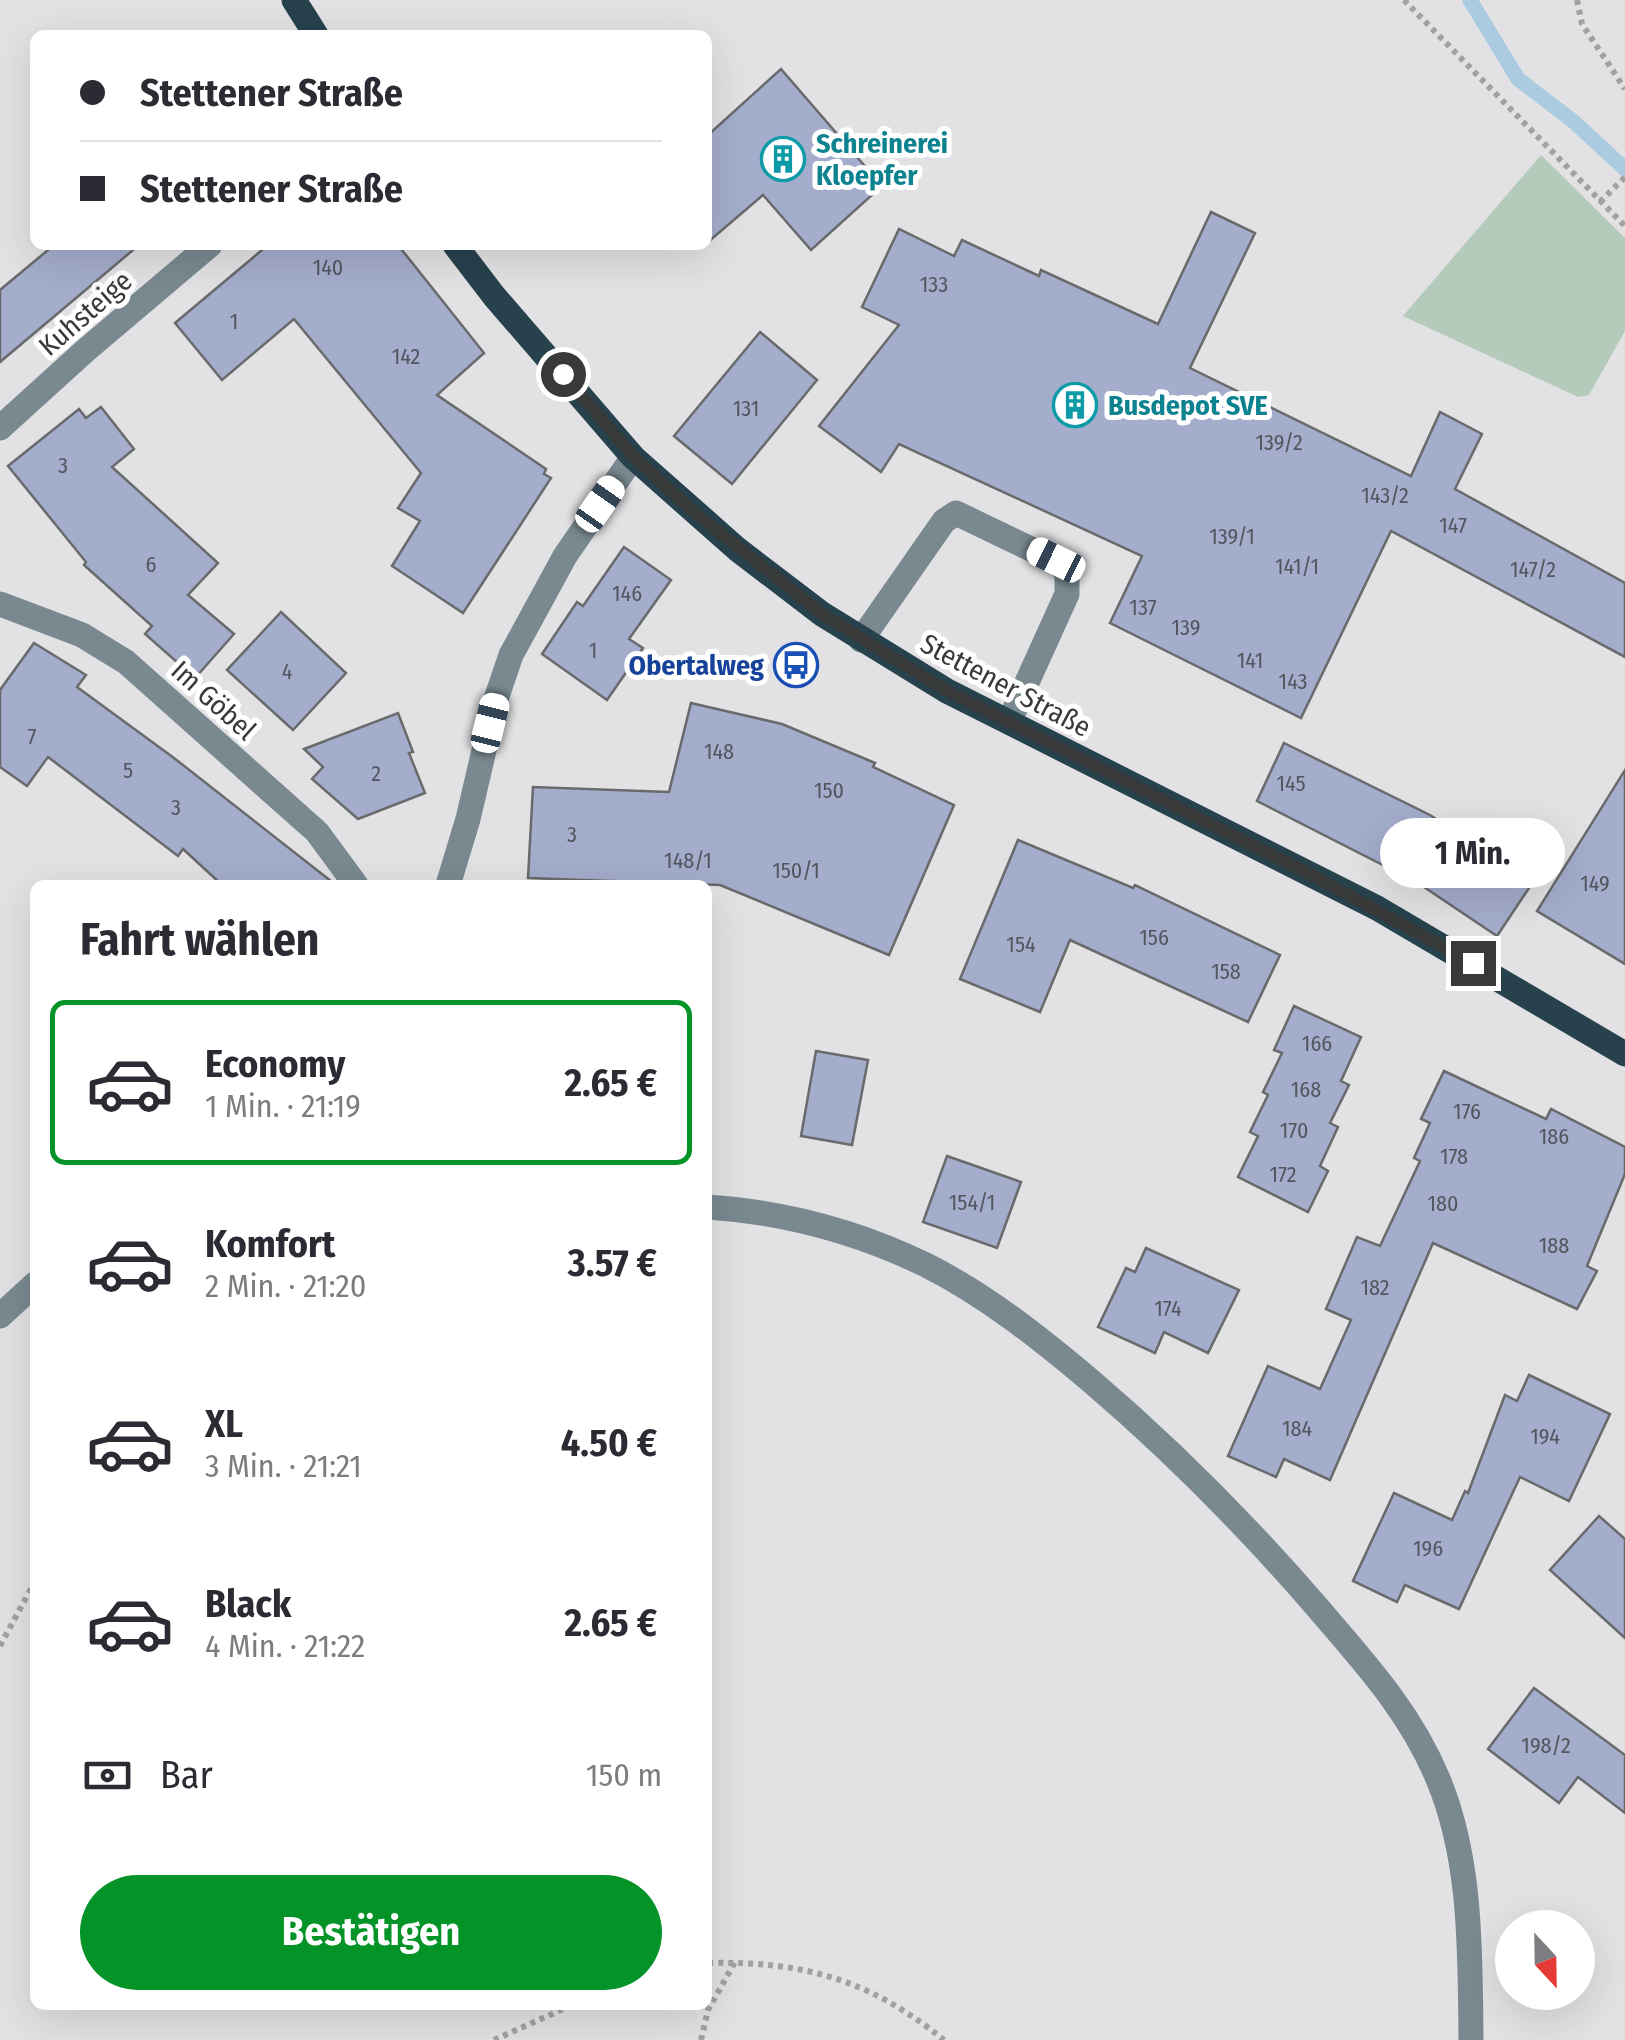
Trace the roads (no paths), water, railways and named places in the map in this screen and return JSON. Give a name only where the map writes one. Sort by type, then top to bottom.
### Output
[{"type":"main road","points":[[294,0],[313,30]]},
{"type":"main road","name":"Stettener Straße","points":[[459,250],[633,456],[775,580],[861,640],[947,691],[1376,908],[1625,1054]]},
{"type":"street","name":"Kuhsteige","points":[[0,428],[204,250]]},
{"type":"street","points":[[450,880],[511,655],[566,556],[633,456]]},
{"type":"street","points":[[861,640],[944,521],[953,514],[961,513],[1060,562],[1068,580],[1067,594],[1009,722]]},
{"type":"street","name":"Im Göbel","points":[[0,604],[82,635],[140,674],[317,832],[352,880]]},
{"type":"street","points":[[712,1207],[745,1210],[827,1228],[898,1253],[948,1277],[998,1308],[1074,1366],[1254,1534],[1394,1697],[1438,1778],[1452,1822],[1465,1891],[1471,2040]]},
{"type":"street","points":[[0,1316],[30,1289]]},
{"type":"waterway","points":[[1470,0],[1518,79],[1573,121],[1625,169]]},
{"type":"place","name":"Schreinerei Kloepfer","points":[[783,159]]},
{"type":"place","name":"Busdepot SVE","points":[[1075,405]]},
{"type":"place","name":"Obertalweg","points":[[796,665]]}]
